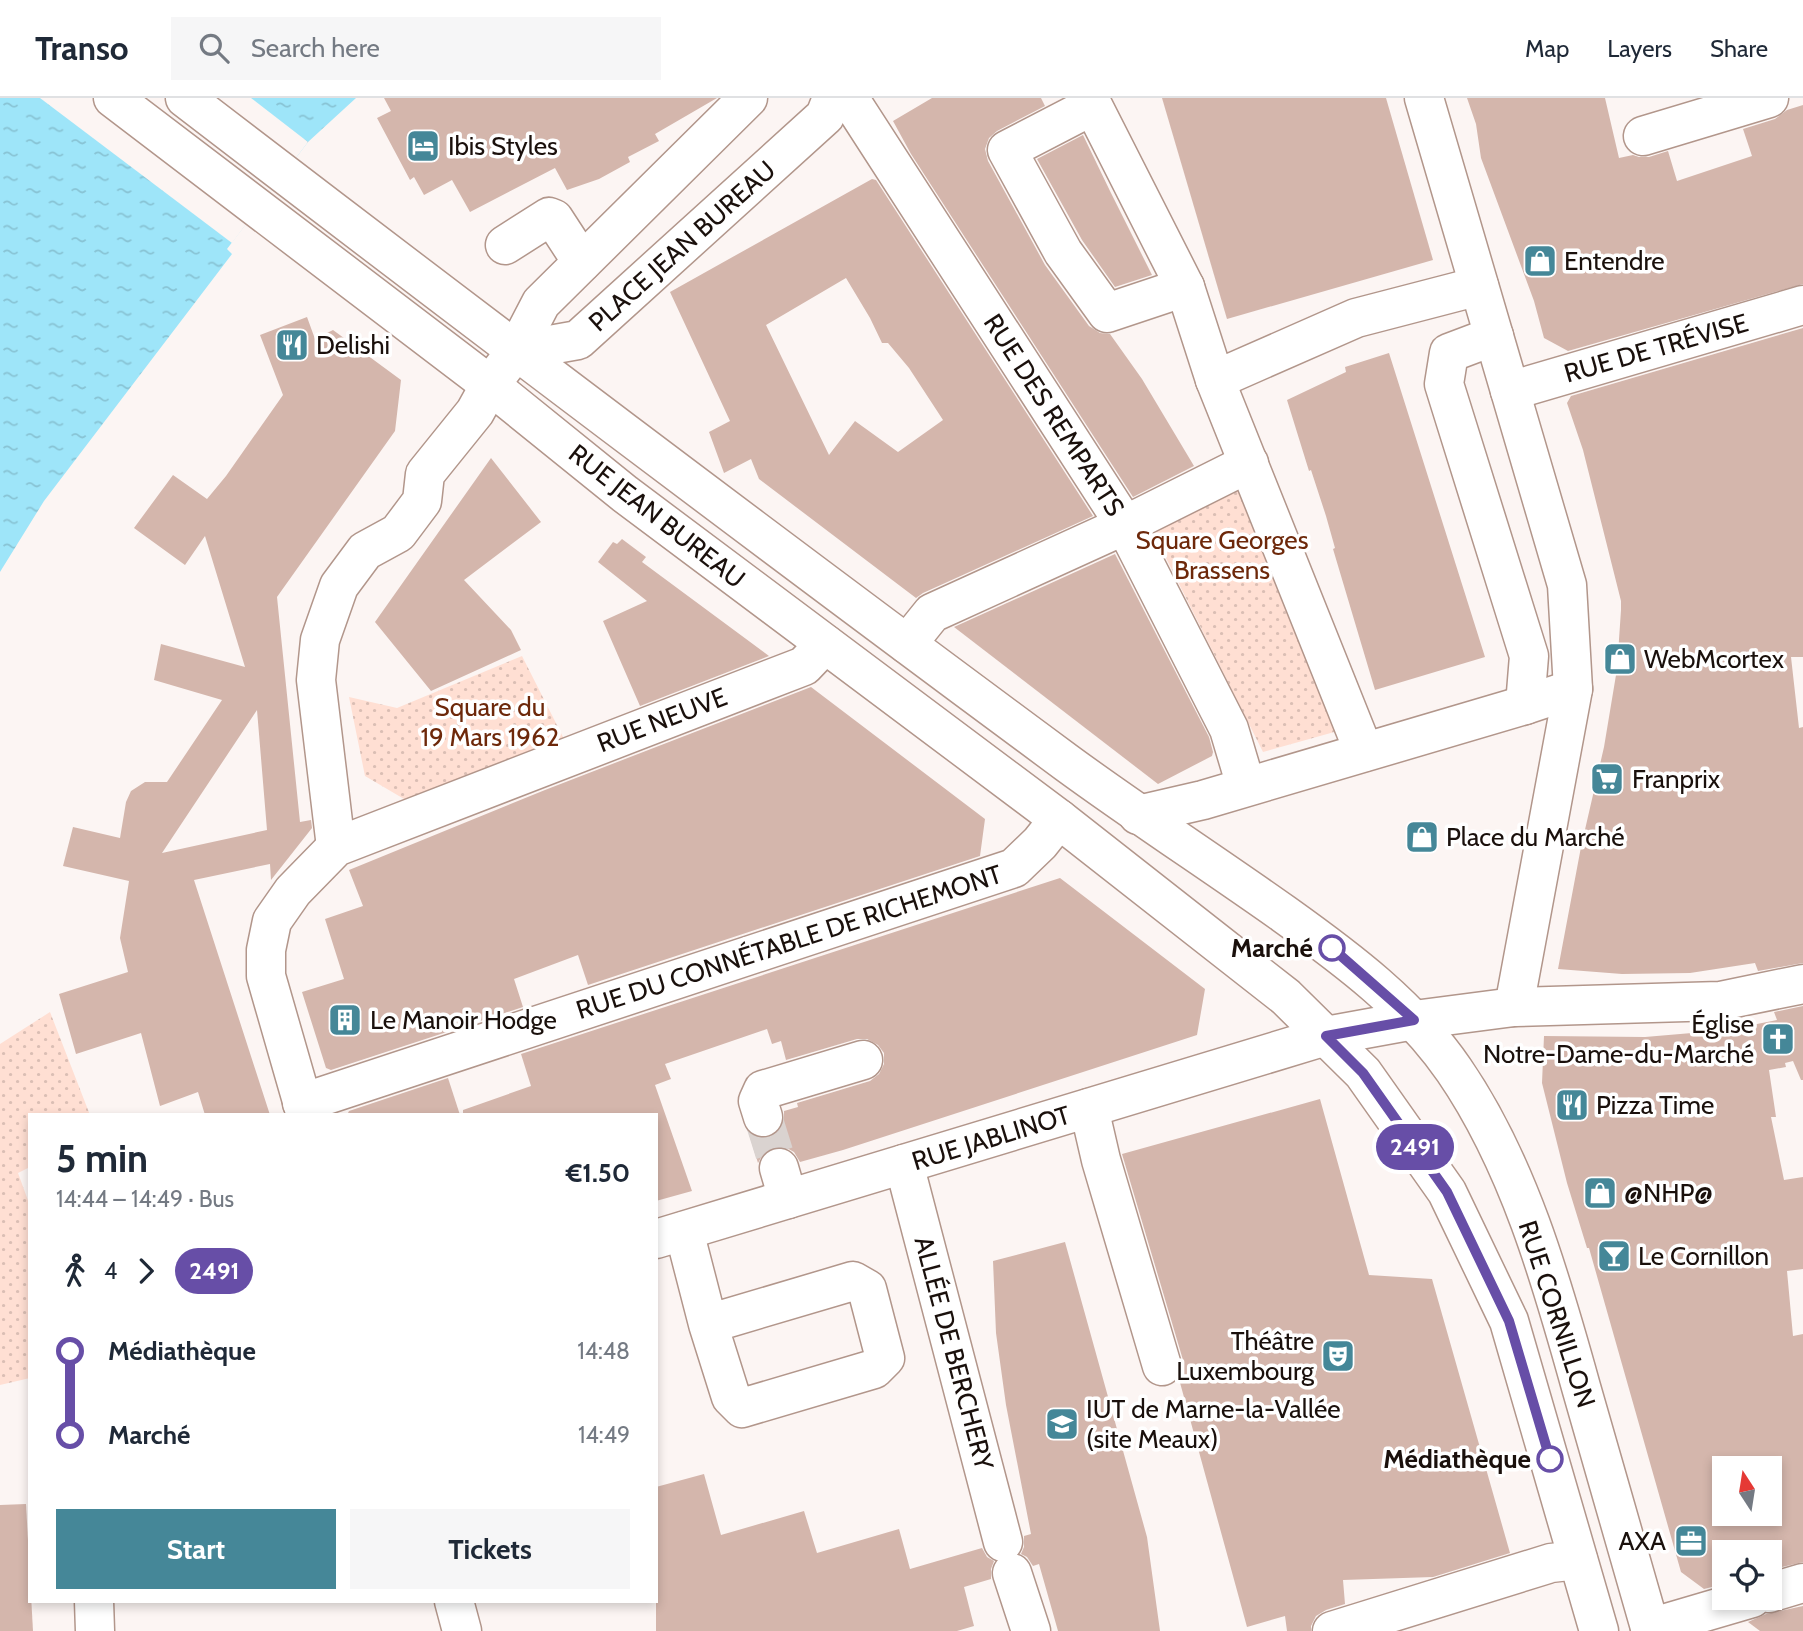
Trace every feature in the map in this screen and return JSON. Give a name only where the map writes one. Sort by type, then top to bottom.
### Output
[{"type":"street","name":"RUE JEAN BUREAU","points":[[113,98],[490,385],[625,494],[1059,819]]},
{"type":"street","name":"RUE CORNILLON","points":[[185,98],[516,351],[907,644],[1138,815],[1236,879],[1332,948],[1414,1020],[1452,1067],[1488,1124],[1514,1181],[1558,1304],[1650,1629]]},
{"type":"street","name":"PLACE JEAN BUREAU","points":[[516,351],[541,303],[748,98]]},
{"type":"street","name":"PLACE JEAN BUREAU","points":[[516,351],[579,340],[825,116],[832,98]]},
{"type":"street","name":"RUE DES REMPARTS","points":[[849,98],[1125,525],[1229,729],[1246,786]]},
{"type":"street","points":[[1424,98],[1567,585],[1573,689],[1514,1007]]},
{"type":"street","points":[[1643,136],[1769,98]]},
{"type":"street","points":[[1185,286],[1107,313],[1063,252],[1007,150],[1090,102],[1185,286],[1215,380],[1364,752]]},
{"type":"street","points":[[505,245],[549,217],[554,219],[582,262]]},
{"type":"street","points":[[1215,380],[1356,318],[1479,286]]},
{"type":"street","name":"RUE DE TRÉVISE","points":[[1510,391],[1803,304]]},
{"type":"street","points":[[1494,336],[1448,353],[1444,384],[1528,656],[1525,705]]},
{"type":"street","points":[[304,1109],[266,976],[265,950],[272,921],[293,891],[336,847],[316,680],[320,640],[340,586],[365,551],[398,533],[414,512],[422,501],[425,474],[475,412],[490,385],[516,351]]},
{"type":"street","points":[[907,644],[932,612],[1125,525],[1249,463]]},
{"type":"street","name":"RUE NEUVE","points":[[336,847],[804,666],[825,643]]},
{"type":"street","points":[[1138,815],[1174,808],[1573,689]]},
{"type":"street","name":"RUE CORNILLON","points":[[1059,819],[1286,997],[1363,1073],[1447,1192],[1509,1321],[1599,1631]]},
{"type":"street","name":"RUE DU CONNÉTABLE DE RICHEMONT","points":[[304,1109],[1014,868],[1040,843],[1059,819]]},
{"type":"street","name":"RUE JABLINOT","points":[[670,1235],[783,1184],[905,1164],[1326,1036],[1414,1020],[1514,1007],[1720,1001],[1803,984]]},
{"type":"street","points":[[763,1117],[758,1101],[763,1090],[863,1060]]},
{"type":"street","points":[[1089,1108],[1101,1160],[1162,1366]]},
{"type":"street","name":"ALLÉE DE BERCHERY","points":[[905,1164],[1025,1629]]},
{"type":"street","points":[[670,1235],[708,1324],[731,1397],[742,1408],[874,1369],[886,1358],[867,1289],[853,1281],[708,1324]]},
{"type":"street","points":[[1332,1631],[1551,1563],[1578,1560]]},
{"type":"street","points":[[1782,1589],[1803,1583]]},
{"type":"street","points":[[94,1603],[95,1631]]},
{"type":"street","points":[[455,1603],[462,1631]]},
{"type":"street","points":[[1650,1629],[1713,1610]]},
{"type":"green space","name":"Square Georges Brassens","points":[[1247,479],[1345,729],[1263,752],[1152,530]]},
{"type":"green space","name":"Square du 19 Mars 1962","points":[[522,656],[566,743],[416,806],[365,776],[349,697],[397,708]]},
{"type":"green space","points":[[50,1012],[89,1113],[28,1113],[28,1168],[18,1173],[28,1200],[28,1378],[0,1385],[0,1044]]},
{"type":"water","points":[[0,98],[356,98],[308,142],[227,249],[232,254],[44,501],[0,572]]},
{"type":"pier","points":[[40,98],[251,98],[308,142],[232,243]]},
{"type":"building","points":[[384,98],[717,98],[655,134],[659,141],[628,157],[630,162],[599,179],[567,190],[555,168],[470,212],[452,180],[424,195],[414,177],[410,180],[377,118],[391,111]]},
{"type":"building","points":[[932,98],[1041,98],[1045,106],[997,131],[989,138],[985,149],[988,161],[1045,265],[1089,326],[1100,333],[1110,334],[1142,379],[1194,466],[1133,497],[911,154],[893,121]]},
{"type":"building","points":[[1162,98],[1386,98],[1433,260],[1227,319]]},
{"type":"building","points":[[1467,98],[1605,98],[1619,158],[1633,155],[1649,157],[1668,151],[1677,181],[1752,156],[1743,129],[1775,119],[1787,110],[1803,105],[1803,284],[1568,351],[1544,338],[1534,301],[1481,158],[1476,124]]},
{"type":"building","points":[[1083,135],[1152,275],[1115,287],[1082,240],[1037,159]]},
{"type":"building","points":[[872,179],[876,180],[1093,516],[916,598],[759,479],[751,459],[724,473],[709,432],[730,421],[670,292]],"holes":[[[846,278],[882,343],[888,343],[909,368],[943,420],[898,452],[855,421],[829,455],[766,325]]]},
{"type":"building","points":[[307,317],[315,339],[333,330],[401,380],[395,431],[277,597],[300,822],[311,820],[312,828],[271,880],[270,864],[194,880],[269,1113],[204,1113],[198,1092],[160,1106],[141,1033],[76,1054],[59,994],[128,972],[120,938],[129,881],[63,866],[73,827],[120,838],[126,802],[131,791],[145,782],[167,782],[222,700],[154,680],[161,644],[245,667],[205,536],[185,565],[134,528],[173,475],[207,499],[283,395],[260,335]],"holes":[[[257,710],[267,830],[162,853]]]},
{"type":"building","points":[[1803,328],[1803,657],[1791,657],[1799,728],[1803,727],[1803,963],[1758,971],[1755,963],[1690,973],[1622,974],[1558,969],[1581,847],[1604,747],[1617,669],[1621,610],[1583,450],[1567,403],[1571,396]]},
{"type":"building","points":[[1389,353],[1485,657],[1375,690],[1333,549],[1335,548],[1326,516],[1287,400],[1346,372],[1345,367]]},
{"type":"building","points":[[491,458],[541,522],[464,580],[511,630],[521,650],[431,691],[375,622]]},
{"type":"building","points":[[622,539],[646,557],[642,562],[769,656],[640,706],[603,621],[647,601],[598,562],[613,542],[617,544]]},
{"type":"building","points":[[1115,554],[1209,737],[1213,752],[1212,756],[1158,784],[954,627]]},
{"type":"building","points":[[811,687],[985,819],[980,856],[588,985],[578,955],[514,979],[523,1007],[331,1070],[326,1068],[302,992],[344,979],[325,919],[363,906],[349,870],[545,790]]},
{"type":"building","points":[[1060,878],[1205,989],[1197,1035],[800,1162],[794,1152],[785,1147],[774,1147],[764,1152],[758,1163],[749,1134],[770,1138],[779,1131],[784,1122],[784,1111],[798,1107],[797,1103],[870,1081],[879,1074],[884,1064],[884,1053],[878,1045],[867,1039],[857,1039],[786,1060],[781,1041],[772,1044],[767,1029],[665,1064],[671,1079],[655,1085],[692,1191],[658,1200],[658,1113],[463,1113],[463,1110],[531,1086],[521,1054]]},
{"type":"building","points":[[1803,1006],[1803,1080],[1793,1061],[1785,1063],[1786,1067],[1769,1070],[1776,1117],[1771,1117],[1784,1180],[1803,1177],[1803,1269],[1787,1271],[1793,1336],[1803,1334],[1803,1562],[1782,1567],[1782,1540],[1712,1540],[1712,1587],[1704,1589],[1681,1572],[1589,1248],[1567,1183],[1542,1083],[1544,1036],[1645,1037],[1727,1030],[1777,1020],[1774,1012]]},
{"type":"building","points":[[448,1078],[459,1113],[348,1113]]},
{"type":"building","points":[[1320,1099],[1369,1275],[1432,1279],[1510,1553],[1433,1577],[1343,1580],[1345,1604],[1316,1616],[1311,1631],[1287,1631],[1285,1616],[1247,1627],[1179,1379],[1183,1360],[1122,1154]]},
{"type":"building","name":"IUT de Marne-la-Vallée (site Meaux)","points":[[1065,1242],[1147,1537],[1160,1631],[1058,1631],[1039,1564],[1033,1566],[1027,1557],[1021,1554],[1024,1536],[1031,1534],[1006,1405],[996,1333],[993,1261]]},
{"type":"building","points":[[704,1474],[721,1535],[804,1511],[817,1553],[899,1529],[910,1569],[982,1548],[987,1557],[994,1561],[991,1579],[964,1587],[974,1626],[957,1631],[656,1631],[658,1486]]},
{"type":"building","points":[[26,1504],[28,1603],[31,1603],[33,1631],[0,1631],[0,1505]]},
{"type":"building","points":[[1803,1606],[1803,1631],[1760,1631],[1748,1622],[1766,1614]]},
{"type":"tunnel","points":[[763,1117],[779,1168]]},
{"type":"bus line","name":"2491","points":[[1332,948],[1414,1020],[1326,1036],[1363,1073],[1447,1192],[1509,1321],[1550,1459]]},
{"type":"place","name":"Ibis Styles","points":[[423,146]]},
{"type":"place","name":"Entendre","points":[[1540,261]]},
{"type":"place","name":"Delishi","points":[[292,345]]},
{"type":"place","name":"WebMcortex","points":[[1620,659]]},
{"type":"place","name":"Franprix","points":[[1607,779]]},
{"type":"place","name":"Place du Marché","points":[[1422,837]]},
{"type":"place","name":"Marché","points":[[1332,948]]},
{"type":"place","name":"Le Manoir Hodge","points":[[345,1020]]},
{"type":"place","name":"Église Notre-Dame-du-Marché","points":[[1778,1039]]},
{"type":"place","name":"Pizza Time","points":[[1572,1105]]},
{"type":"place","name":"@NHP@","points":[[1600,1193]]},
{"type":"place","name":"Le Cornillon","points":[[1614,1256]]},
{"type":"place","name":"Théâtre Luxembourg","points":[[1338,1356]]},
{"type":"place","name":"IUT de Marne-la-Vallée (site Meaux)","points":[[1062,1424]]},
{"type":"place","name":"Médiathèque","points":[[1550,1459]]},
{"type":"place","name":"AXA","points":[[1691,1541]]}]
